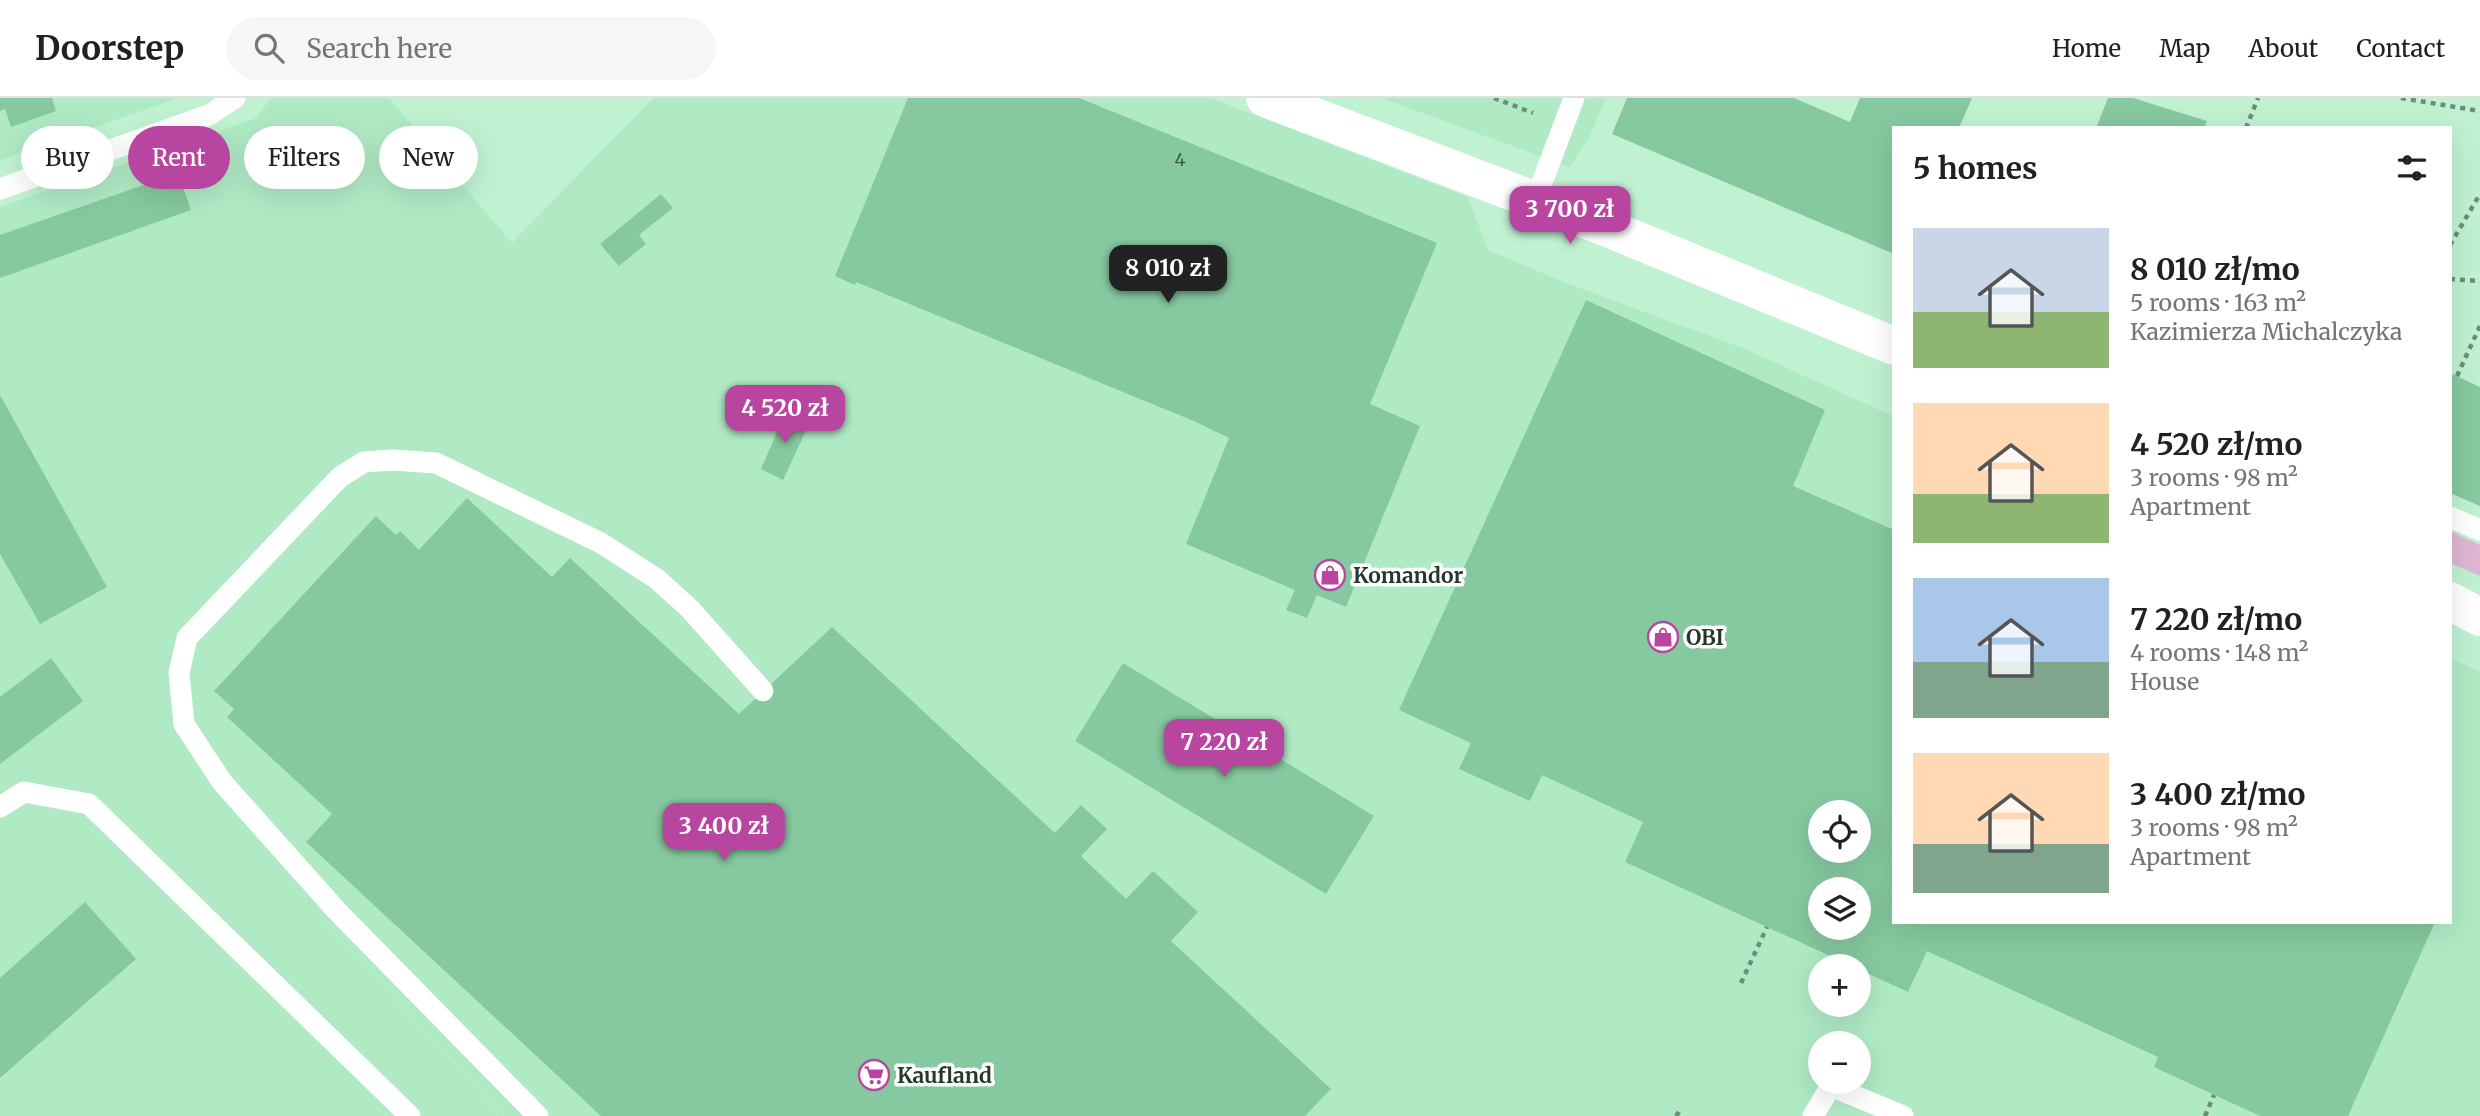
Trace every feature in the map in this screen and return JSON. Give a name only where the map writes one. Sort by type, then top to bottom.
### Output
[{"type":"street","points":[[1265,98],[1605,227],[1892,345]]},
{"type":"street","points":[[2452,602],[2480,617]]},
{"type":"lane","points":[[0,189],[209,115],[235,98]]},
{"type":"lane","points":[[1535,201],[1574,98]]},
{"type":"lane","points":[[538,1116],[337,911],[222,782],[184,724],[178,673],[187,638],[340,477],[364,462],[393,460],[436,463],[601,543],[657,579],[690,609],[763,691]]},
{"type":"lane","points":[[2452,518],[2480,530]]},
{"type":"lane","points":[[0,807],[24,793],[89,804],[410,1116]]},
{"type":"lane","points":[[1814,1116],[1831,1086],[1903,1116]]},
{"type":"path","points":[[1494,98],[1563,125]]},
{"type":"path","points":[[2247,126],[2258,98]]},
{"type":"path","points":[[2401,98],[2480,111]]},
{"type":"path","points":[[2452,242],[2480,194]]},
{"type":"path","points":[[2452,279],[2480,281]]},
{"type":"path","points":[[2457,376],[2480,326]]},
{"type":"path","points":[[1741,983],[1767,927]]},
{"type":"path","points":[[2205,1116],[2214,1095]]},
{"type":"path","points":[[1676,1116],[1682,1108]]},
{"type":"shaded area","points":[[0,98],[179,98],[98,126],[21,126],[21,153],[0,160]]},
{"type":"shaded area","points":[[271,98],[389,98],[413,126],[379,126],[379,189],[466,189],[512,243],[653,98],[1211,98],[1468,197],[1488,250],[1569,284],[1745,349],[1892,416],[1892,924],[2452,924],[2452,659],[2480,672],[2480,1116],[504,1116],[202,789],[503,1116],[0,1116],[0,207],[52,189],[114,189],[114,167],[128,162],[128,189],[230,189],[230,127],[256,118]]},
{"type":"shaded area","points":[[1381,98],[1606,98],[1590,136],[1570,167]]},
{"type":"shaded area","points":[[2452,532],[2480,545],[2480,576],[2452,564]]},
{"type":"building","points":[[0,98],[52,98],[56,111],[11,127],[5,109],[0,111]]},
{"type":"building","points":[[908,98],[1079,98],[1437,243],[1370,404],[1420,426],[1346,607],[1317,595],[1307,618],[1286,610],[1295,590],[1186,544],[1229,438],[856,282],[855,285],[835,276]]},
{"type":"building","points":[[1627,98],[1794,98],[1850,122],[1860,98],[1972,98],[1960,126],[1892,126],[1892,253],[1612,134]]},
{"type":"building","points":[[2108,98],[2133,98],[2207,121],[2205,126],[2097,126]]},
{"type":"building","points":[[132,189],[184,189],[191,210],[0,278],[0,235]]},
{"type":"building","points":[[661,194],[673,208],[639,235],[646,244],[619,266],[600,244]]},
{"type":"building","name":"OBI","points":[[1586,300],[1825,410],[1793,486],[1892,529],[1892,924],[2434,924],[2348,1116],[2260,1116],[2154,1067],[2158,1057],[1927,951],[1908,992],[1871,975],[1871,954],[1826,954],[1625,862],[1643,822],[1542,775],[1530,801],[1459,769],[1471,743],[1399,710]]},
{"type":"building","points":[[2452,374],[2480,387],[2480,506],[2452,494]]},
{"type":"building","points":[[0,395],[107,587],[40,624],[0,554]]},
{"type":"building","points":[[786,411],[810,422],[783,480],[761,469]]},
{"type":"building","points":[[467,498],[552,577],[570,558],[739,714],[832,627],[1055,833],[1081,805],[1107,829],[1081,856],[1126,899],[1153,871],[1198,912],[1171,941],[1331,1089],[1305,1116],[601,1116],[306,842],[332,814],[227,717],[234,709],[214,691],[376,516],[396,535],[400,531],[419,550]]},
{"type":"building","points":[[51,658],[83,701],[0,764],[0,697]]},
{"type":"building","points":[[1123,663],[1374,816],[1326,894],[1075,741]]},
{"type":"building","points":[[85,902],[136,959],[0,1078],[0,978]]},
{"type":"place","name":"Komandor","points":[[1330,575]]},
{"type":"place","name":"OBI","points":[[1663,637]]},
{"type":"place","name":"Kaufland","points":[[874,1075]]}]
